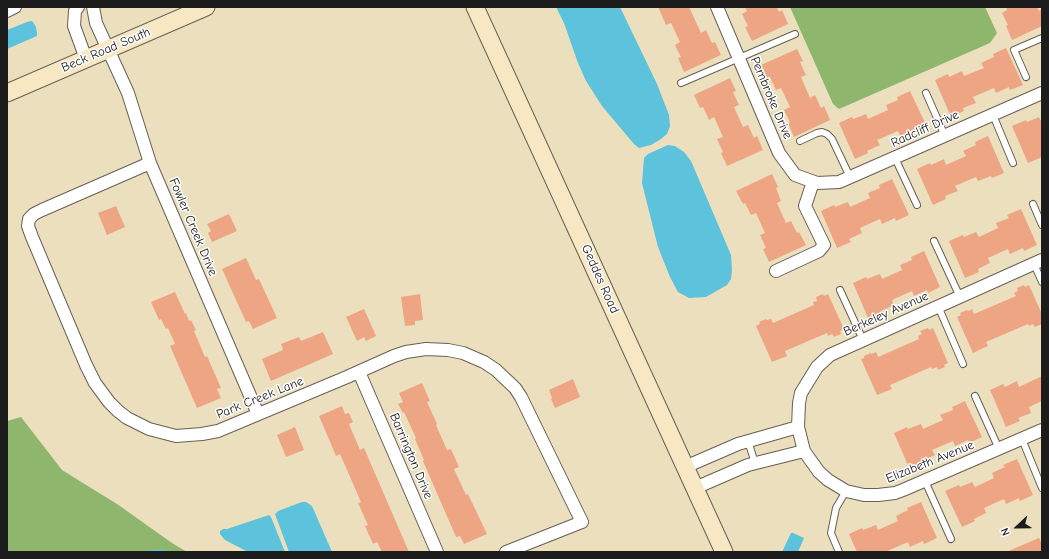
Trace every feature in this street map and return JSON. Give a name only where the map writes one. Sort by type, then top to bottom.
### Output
[{"type":"main road","name":"Beck Road South","points":[[7,93],[206,7]]},
{"type":"main road","name":"Geddes Road","points":[[475,7],[724,552]]},
{"type":"street","points":[[7,11],[14,7]]},
{"type":"street","points":[[78,7],[75,11],[74,26],[86,59]]},
{"type":"street","name":"Fowler Creek Drive","points":[[93,7],[96,23],[128,93],[150,164],[258,414]]},
{"type":"street","name":"Pembroke Drive","points":[[717,7],[779,153],[795,175],[815,182]]},
{"type":"street","name":"Radcliff Drive","points":[[815,182],[840,182],[1042,93]]},
{"type":"street","name":"Park Creek Lane","points":[[150,164],[34,214],[29,219],[28,226],[86,364],[101,392],[118,411],[137,424],[176,436],[188,436],[218,431],[406,352],[426,349],[448,350],[463,353],[484,362],[496,370],[515,388],[521,397],[582,522],[506,552]]},
{"type":"street","points":[[776,270],[819,250],[824,245],[805,206],[815,182]]},
{"type":"street","name":"Berkeley Avenue","points":[[802,446],[798,427],[801,393],[816,367],[830,355],[1038,262]]},
{"type":"street","name":"Barrington Drive","points":[[359,372],[437,552]]},
{"type":"street","points":[[685,467],[738,444],[798,427]]},
{"type":"street","name":"Elizabeth Avenue","points":[[802,446],[819,472],[828,480],[846,491],[860,495],[878,495],[895,493],[1042,430]]},
{"type":"street","points":[[695,488],[755,463],[802,446]]},
{"type":"lane","points":[[680,84],[795,34]]},
{"type":"lane","points":[[1026,77],[1014,50],[1042,38]]},
{"type":"lane","points":[[926,94],[945,136]]},
{"type":"lane","points":[[993,115],[1013,163]]},
{"type":"lane","points":[[800,141],[817,133],[822,132],[827,134],[832,139],[850,178]]},
{"type":"lane","points":[[895,158],[917,205]]},
{"type":"lane","points":[[1033,204],[1042,225]]},
{"type":"lane","points":[[934,241],[960,297]]},
{"type":"lane","points":[[1038,262],[1042,282]]},
{"type":"lane","points":[[840,290],[863,340]]},
{"type":"lane","points":[[938,306],[963,364]]},
{"type":"lane","points":[[975,396],[999,449]]},
{"type":"lane","points":[[1022,439],[1042,488]]},
{"type":"lane","points":[[748,441],[755,463]]},
{"type":"lane","points":[[925,481],[951,539]]},
{"type":"lane","points":[[839,552],[830,533],[836,508],[846,491]]},
{"type":"green space","points":[[790,7],[985,7],[997,33],[990,43],[839,109],[833,104]]},
{"type":"green space","points":[[21,417],[62,470],[117,504],[187,552],[7,552],[7,421]]},
{"type":"water","points":[[556,7],[620,7],[657,84],[669,115],[670,126],[667,134],[651,145],[639,148],[634,144],[602,106],[586,81],[564,23]]},
{"type":"water","points":[[31,21],[36,27],[37,36],[7,49],[7,30]]},
{"type":"water","points":[[668,145],[675,146],[684,152],[691,161],[731,255],[731,279],[727,285],[706,297],[689,298],[678,292],[670,277],[658,247],[642,183],[644,158],[648,154]]},
{"type":"water","points":[[302,502],[306,502],[312,506],[332,552],[289,552],[275,514],[278,511]]},
{"type":"water","points":[[269,515],[285,552],[248,552],[225,540],[220,534],[220,531],[223,529]]},
{"type":"water","points":[[791,533],[804,538],[798,552],[782,552]]},
{"type":"building","points":[[658,7],[689,7],[701,33],[706,30],[712,43],[715,42],[721,55],[684,72],[678,58],[681,57],[675,45],[680,42],[671,23],[666,25]]},
{"type":"building","points":[[745,7],[777,7],[779,12],[782,10],[788,24],[752,41],[745,27],[748,26],[742,14],[747,11]]},
{"type":"building","points":[[1006,7],[1037,7],[1039,11],[1042,9],[1042,26],[1012,40],[1006,26],[1008,25],[1002,13],[1007,10]]},
{"type":"building","points":[[1006,48],[1023,85],[1010,90],[1009,87],[996,93],[994,88],[973,97],[976,103],[963,108],[964,111],[951,117],[935,80],[948,74],[949,77],[962,71],[964,76],[984,68],[981,63],[994,57],[993,54]]},
{"type":"building","points":[[797,49],[803,61],[800,62],[806,75],[801,77],[810,98],[815,95],[821,108],[824,106],[830,120],[794,137],[788,123],[790,122],[784,110],[790,107],[781,88],[776,90],[770,77],[767,78],[761,65]]},
{"type":"building","points":[[730,78],[736,91],[733,92],[739,105],[734,107],[743,127],[748,125],[754,138],[757,136],[763,150],[727,166],[717,139],[723,137],[714,117],[709,120],[703,107],[700,108],[694,95]]},
{"type":"building","points":[[910,91],[927,127],[914,133],[913,130],[900,136],[898,131],[877,140],[880,145],[855,159],[839,123],[852,117],[853,119],[866,114],[868,119],[888,110],[886,105],[898,100],[897,97]]},
{"type":"building","points":[[1039,117],[1042,123],[1042,157],[1028,163],[1012,126],[1026,120],[1027,122]]},
{"type":"building","points":[[988,136],[1004,173],[992,178],[991,176],[978,181],[976,177],[955,186],[958,191],[945,196],[946,199],[933,205],[917,169],[944,159],[946,165],[966,156],[963,151],[976,145],[975,142]]},
{"type":"building","points":[[772,174],[778,187],[776,188],[781,201],[777,203],[786,223],[791,221],[797,233],[799,232],[806,245],[769,262],[763,249],[766,248],[760,235],[765,233],[756,213],[751,215],[745,203],[743,204],[736,191]]},
{"type":"building","points":[[892,179],[909,215],[896,221],[895,218],[882,224],[880,219],[860,228],[862,233],[849,239],[851,242],[837,248],[821,211],[834,205],[835,207],[848,202],[850,207],[870,198],[868,193],[880,188],[879,185]]},
{"type":"building","points":[[116,206],[125,227],[107,235],[98,213]]},
{"type":"building","points":[[1021,209],[1037,245],[1024,251],[1023,248],[1010,254],[1008,249],[988,258],[990,263],[978,269],[979,272],[965,278],[949,241],[963,235],[964,237],[976,232],[979,237],[998,228],[996,223],[1009,218],[1007,215]]},
{"type":"building","points":[[229,214],[237,231],[212,242],[208,233],[211,231],[207,224]]},
{"type":"building","points":[[924,251],[940,287],[928,293],[927,290],[914,296],[912,291],[892,300],[894,305],[881,311],[883,314],[869,320],[853,283],[866,277],[867,279],[880,274],[882,279],[902,270],[900,265],[912,260],[911,257]]},
{"type":"building","points":[[246,258],[256,280],[259,279],[277,318],[253,329],[249,321],[246,322],[222,269]]},
{"type":"building","points":[[1024,285],[1025,287],[1029,285],[1042,314],[1042,324],[1035,327],[1033,324],[1029,326],[1028,324],[986,342],[988,346],[973,353],[957,317],[961,315],[960,313],[972,309],[974,314],[1016,296],[1014,293],[1018,291],[1017,288]]},
{"type":"building","points":[[175,292],[185,314],[186,313],[189,321],[191,320],[196,330],[194,331],[205,357],[207,356],[221,388],[217,389],[221,398],[197,408],[170,346],[175,344],[168,328],[166,329],[161,319],[159,320],[151,302]]},
{"type":"building","points":[[420,294],[423,320],[415,321],[415,325],[405,326],[401,297]]},
{"type":"building","points":[[823,294],[824,296],[828,294],[844,329],[840,331],[841,334],[834,337],[832,334],[828,336],[827,333],[785,351],[787,356],[772,362],[756,326],[760,324],[759,322],[766,319],[771,319],[773,323],[814,305],[813,302],[817,301],[816,297]]},
{"type":"building","points":[[364,309],[376,336],[366,341],[364,337],[357,341],[346,317]]},
{"type":"building","points":[[928,328],[929,330],[933,328],[948,363],[944,365],[945,367],[938,370],[937,367],[932,369],[931,367],[890,385],[892,389],[877,395],[861,359],[864,358],[864,356],[876,352],[878,357],[919,339],[918,336],[922,334],[920,331]]},
{"type":"building","points":[[323,332],[333,354],[271,381],[262,359],[283,350],[281,344],[299,337],[301,341]]},
{"type":"building","points":[[1042,376],[1042,401],[1029,407],[1031,413],[1018,418],[1020,421],[1006,427],[990,390],[1003,384],[1005,387],[1017,381],[1019,387]]},
{"type":"building","points":[[573,379],[580,397],[555,408],[549,390]]},
{"type":"building","points":[[422,383],[430,401],[427,402],[447,450],[451,449],[459,467],[454,469],[487,534],[464,544],[460,536],[456,537],[423,461],[424,460],[415,439],[416,438],[404,412],[403,413],[398,404],[403,402],[399,393]]},
{"type":"building","points":[[965,401],[982,437],[969,443],[968,440],[955,446],[953,441],[932,450],[935,455],[922,461],[923,464],[910,470],[894,433],[907,427],[908,429],[921,424],[923,429],[943,420],[940,415],[953,410],[952,407]]},
{"type":"building","points":[[342,406],[345,414],[349,413],[353,422],[349,424],[360,450],[364,448],[409,552],[382,552],[377,542],[373,544],[365,526],[368,525],[358,503],[361,502],[340,454],[336,456],[319,416]]},
{"type":"building","points":[[295,427],[304,450],[286,457],[277,435]]},
{"type":"building","points":[[1017,459],[1033,495],[1020,501],[1019,498],[1006,504],[1004,499],[984,508],[986,513],[974,519],[975,521],[962,527],[945,491],[959,485],[960,487],[972,482],[975,487],[994,478],[992,473],[1005,467],[1003,465]]},
{"type":"building","points":[[921,502],[937,538],[924,544],[923,541],[910,547],[908,542],[885,552],[857,552],[849,534],[862,528],[863,530],[876,525],[878,530],[898,521],[896,516],[908,510],[907,508]]},
{"type":"building","points":[[1039,538],[1042,544],[1042,552],[1006,552]]},
{"type":"waterway","points":[[147,552],[166,552]]}]
